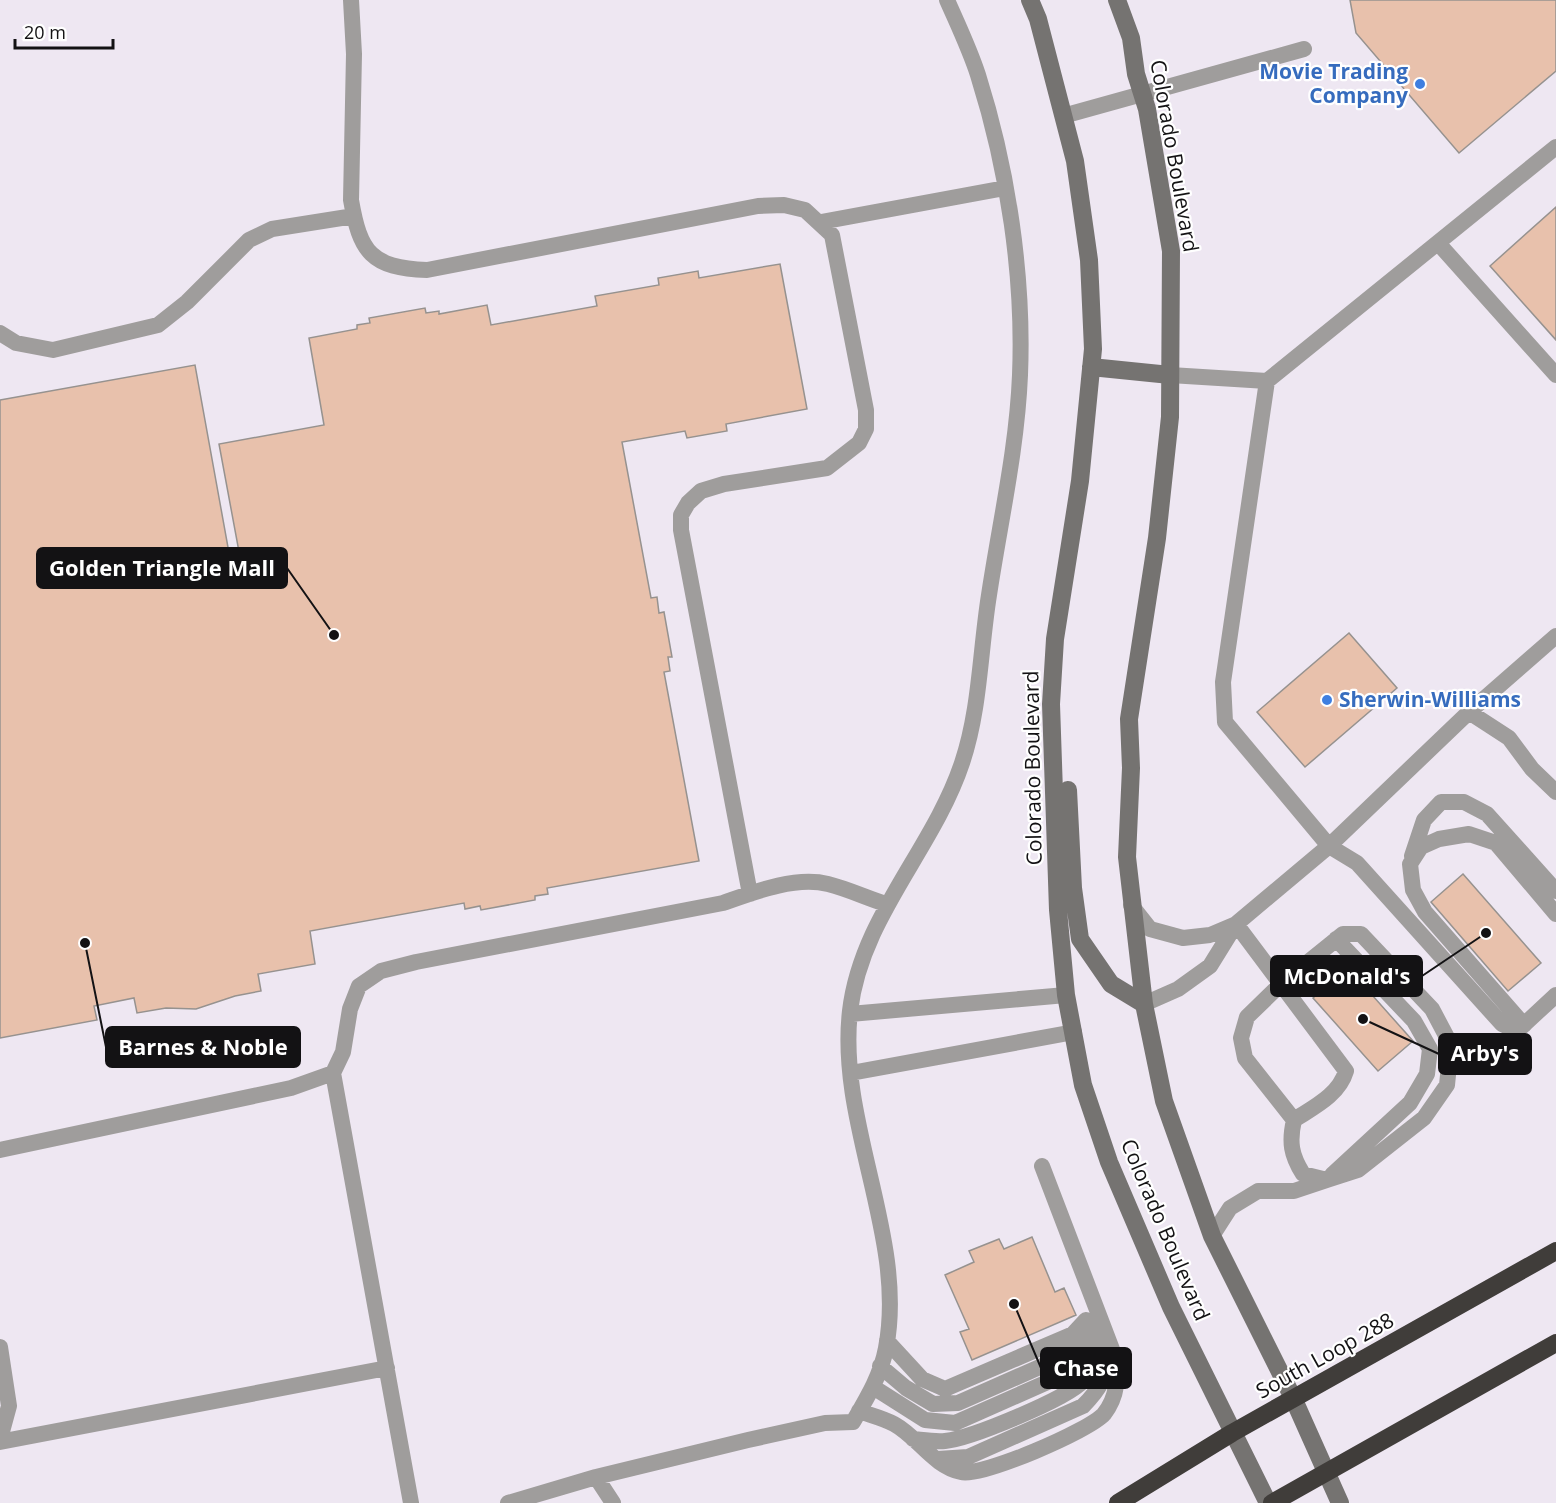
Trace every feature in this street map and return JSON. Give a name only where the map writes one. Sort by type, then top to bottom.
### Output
[{"type":"highway","name":"South Loop 288","points":[[1118,1503],[1232,1433],[1556,1251]]},
{"type":"highway","points":[[1270,1503],[1556,1343]]},
{"type":"main road","name":"Colorado Boulevard","points":[[1030,0],[1075,161],[1086,238],[1093,349],[1080,481],[1055,639],[1051,704],[1058,910],[1066,994],[1083,1085],[1109,1162],[1172,1306],[1232,1433],[1270,1503]]},
{"type":"main road","name":"Colorado Boulevard","points":[[1117,0],[1131,38],[1171,251],[1170,417],[1157,538],[1129,719],[1131,768],[1127,857],[1144,1004],[1164,1101],[1212,1236],[1294,1400],[1340,1503]]},
{"type":"main road","points":[[1091,367],[1170,375]]},
{"type":"main road","points":[[1051,704],[1066,740],[1073,888],[1080,939],[1111,984],[1144,1004]]},
{"type":"lane","points":[[351,0],[354,54],[351,200],[357,233],[365,249],[399,269],[427,270],[758,206],[784,205],[805,210],[821,222],[832,236],[866,410],[866,429],[859,443],[827,468],[724,484],[701,491],[688,503],[681,515],[681,530],[750,894]]},
{"type":"lane","points":[[508,1503],[596,1477],[825,1423],[853,1422],[873,1387],[880,1366],[887,1341],[891,1303],[887,1262],[850,1073],[850,1014],[853,986],[868,940],[886,904],[949,800],[963,761],[976,701],[987,605],[1013,447],[1020,375],[1018,297],[1005,188],[978,74],[947,0]]},
{"type":"lane","points":[[1063,116],[1305,49]]},
{"type":"lane","points":[[1170,375],[1267,381],[1556,147]]},
{"type":"lane","points":[[821,222],[1005,188]]},
{"type":"lane","points":[[0,333],[16,343],[53,351],[158,325],[187,302],[249,240],[272,229],[354,216]]},
{"type":"lane","points":[[1438,243],[1556,375]]},
{"type":"lane","points":[[1267,381],[1223,682],[1225,722],[1329,846],[1357,863],[1502,1024],[1517,1031],[1556,995]]},
{"type":"lane","points":[[1131,905],[1150,929],[1183,938],[1210,935],[1236,924],[1329,846],[1469,712],[1556,636]]},
{"type":"lane","points":[[1469,712],[1509,738],[1532,769],[1556,792]]},
{"type":"lane","points":[[1524,1025],[1425,912],[1413,890],[1410,864],[1424,820],[1441,802],[1464,802],[1487,814],[1556,891]]},
{"type":"lane","points":[[1410,864],[1421,847],[1439,839],[1469,834],[1497,843],[1556,914]]},
{"type":"lane","points":[[411,1503],[333,1073],[343,1052],[350,1009],[359,986],[381,971],[416,962],[723,903],[750,894],[803,882],[827,884],[886,904]]},
{"type":"lane","points":[[1144,1004],[1178,989],[1210,966],[1236,924]]},
{"type":"lane","points":[[1236,924],[1346,1071],[1343,1083],[1325,1099],[1294,1120],[1290,1139],[1293,1158],[1303,1174],[1327,1180]]},
{"type":"lane","points":[[1212,1236],[1230,1208],[1258,1191],[1294,1191],[1358,1170],[1424,1118],[1448,1085],[1451,1045],[1432,1009],[1361,933],[1343,933],[1281,984],[1247,1017],[1241,1038],[1245,1058],[1294,1120]]},
{"type":"lane","points":[[850,1014],[1066,994]]},
{"type":"lane","points":[[850,1073],[1074,1032]]},
{"type":"lane","points":[[0,1150],[291,1088],[333,1073]]},
{"type":"lane","points":[[859,1411],[894,1424],[934,1459],[960,1472],[975,1473],[1053,1442],[1103,1415],[1114,1398],[1118,1379],[1115,1357],[1042,1166]]},
{"type":"lane","points":[[887,1341],[922,1379],[945,1389],[1072,1334],[1088,1315],[1100,1320]]},
{"type":"lane","points":[[880,1366],[906,1388],[933,1404],[958,1403],[1060,1358],[1074,1349],[1100,1320]]},
{"type":"lane","points":[[873,1387],[925,1420],[954,1423],[1068,1373],[1080,1364],[1091,1350],[1100,1320]]},
{"type":"lane","points":[[913,1439],[943,1441],[976,1433],[1074,1388],[1084,1380],[1102,1344],[1100,1320]]},
{"type":"lane","points":[[0,1347],[9,1406],[0,1441],[387,1368]]},
{"type":"lane","points":[[596,1477],[613,1503]]},
{"type":"shaded area","points":[[0,0],[1556,0],[1556,1503],[0,1503]]},
{"type":"building","points":[[1350,0],[1556,0],[1556,71],[1459,153],[1356,33]]},
{"type":"building","points":[[1556,207],[1556,340],[1490,266]]},
{"type":"building","points":[[780,264],[807,409],[726,424],[727,431],[687,438],[685,431],[622,442],[651,598],[657,597],[659,613],[664,612],[672,657],[668,657],[670,671],[664,672],[699,861],[547,888],[548,894],[535,896],[535,900],[481,910],[480,906],[465,909],[464,903],[310,931],[315,964],[258,974],[261,991],[235,996],[196,1009],[166,1008],[137,1013],[134,998],[94,1006],[97,1020],[0,1038],[0,400],[195,365],[235,586],[245,584],[219,444],[324,425],[309,338],[357,329],[357,325],[370,323],[369,318],[425,308],[426,313],[439,311],[439,314],[487,305],[491,325],[597,306],[595,296],[659,285],[658,278],[698,271],[699,278]]},
{"type":"building","name":"Sherwin-Williams","points":[[1349,633],[1397,688],[1305,767],[1257,712]]},
{"type":"building","points":[[1463,874],[1541,963],[1508,991],[1431,902]]},
{"type":"building","points":[[1348,968],[1413,1041],[1378,1071],[1313,998]]},
{"type":"building","points":[[1032,1237],[1055,1292],[1064,1288],[1076,1315],[972,1360],[960,1332],[969,1329],[945,1275],[974,1262],[969,1251],[999,1239],[1004,1249]]},
{"type":"place","name":"Movie Trading Company","points":[[1420,84]]},
{"type":"place","name":"Golden Triangle Mall","points":[[334,635]]},
{"type":"place","name":"Sherwin-Williams","points":[[1327,700]]},
{"type":"place","name":"McDonald's","points":[[1486,933]]},
{"type":"place","name":"Barnes & Noble","points":[[85,943]]},
{"type":"place","name":"Arby's","points":[[1363,1019]]},
{"type":"place","name":"Chase","points":[[1014,1304]]}]
